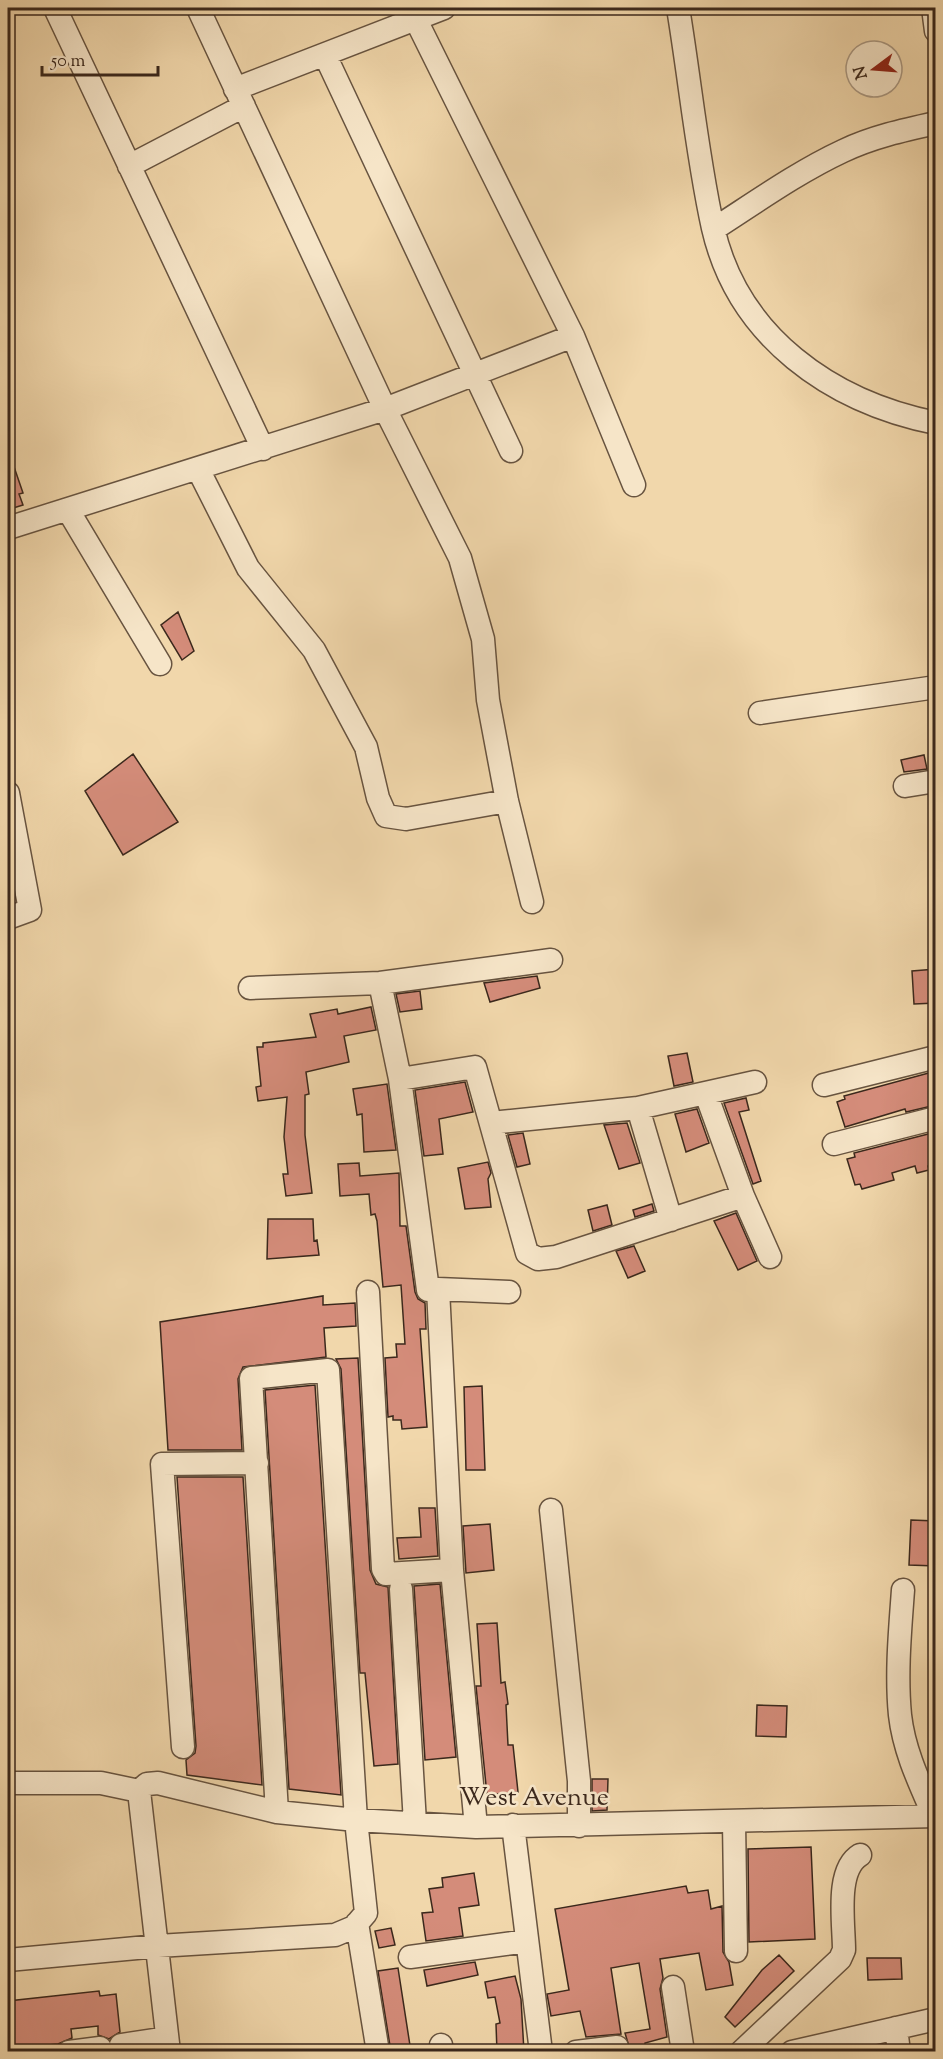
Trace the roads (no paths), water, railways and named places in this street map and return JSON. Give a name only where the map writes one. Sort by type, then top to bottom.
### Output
[{"type":"street","points":[[55,8],[262,449]]},
{"type":"street","points":[[198,8],[385,409],[460,558],[483,639],[488,700],[507,801],[532,902]]},
{"type":"street","points":[[129,166],[239,97],[325,55],[444,8]]},
{"type":"street","points":[[678,8],[714,229],[728,269],[750,309],[779,347],[817,378],[855,398],[908,418],[936,423]]},
{"type":"street","points":[[933,8],[936,31]]},
{"type":"street","points":[[416,20],[573,336],[634,485]]},
{"type":"street","points":[[325,55],[511,451]]},
{"type":"street","points":[[714,229],[807,170],[845,150],[892,133],[936,123]]},
{"type":"street","points":[[8,528],[385,409],[573,336]]},
{"type":"street","points":[[198,469],[248,568],[314,650],[366,747],[378,798],[386,816],[406,819],[507,801]]},
{"type":"street","points":[[68,510],[160,664]]},
{"type":"street","points":[[760,713],[936,687]]},
{"type":"street","points":[[905,786],[936,782]]},
{"type":"street","points":[[8,793],[30,910],[8,918]]},
{"type":"street","points":[[250,988],[380,983],[551,960]]},
{"type":"street","points":[[380,983],[400,1079],[428,1290]]},
{"type":"street","points":[[824,1086],[936,1057]]},
{"type":"street","points":[[400,1079],[475,1067],[527,1253],[538,1259],[556,1257],[743,1196]]},
{"type":"street","points":[[491,1123],[638,1108],[755,1082]]},
{"type":"street","points":[[706,1094],[743,1196],[770,1257]]},
{"type":"street","points":[[638,1108],[671,1220]]},
{"type":"street","points":[[834,1144],[936,1118]]},
{"type":"street","points":[[476,1827],[452,1570],[438,1289],[509,1292]]},
{"type":"street","points":[[368,1292],[383,1569],[386,1574],[452,1570]]},
{"type":"street","points":[[8,1960],[158,1946],[335,1935],[354,1928],[366,1913],[356,1820],[328,1370],[251,1378],[277,1812]]},
{"type":"street","points":[[183,1747],[162,1464],[257,1463]]},
{"type":"street","points":[[551,1510],[579,1781],[579,1826]]},
{"type":"street","points":[[401,1589],[415,1823]]},
{"type":"street","points":[[903,1590],[898,1666],[900,1716],[910,1758],[935,1816]]},
{"type":"street","points":[[8,1783],[101,1783],[139,1791],[168,2045],[110,2047],[69,2052]]},
{"type":"street","name":"West Avenue","points":[[139,1791],[147,1784],[158,1783],[277,1812],[356,1820],[476,1827],[935,1816]]},
{"type":"street","points":[[734,1822],[736,1951]]},
{"type":"street","points":[[513,1825],[541,2052]]},
{"type":"street","points":[[741,2052],[840,1959],[844,1950],[845,1872],[852,1860],[860,1855]]},
{"type":"street","points":[[357,1923],[378,2052]]},
{"type":"street","points":[[410,1957],[527,1941]]},
{"type":"street","points":[[673,1987],[683,2052]]},
{"type":"street","points":[[792,2052],[936,2019]]},
{"type":"street","points":[[896,2028],[899,2052]]},
{"type":"street","points":[[576,2052],[617,2047]]}]
